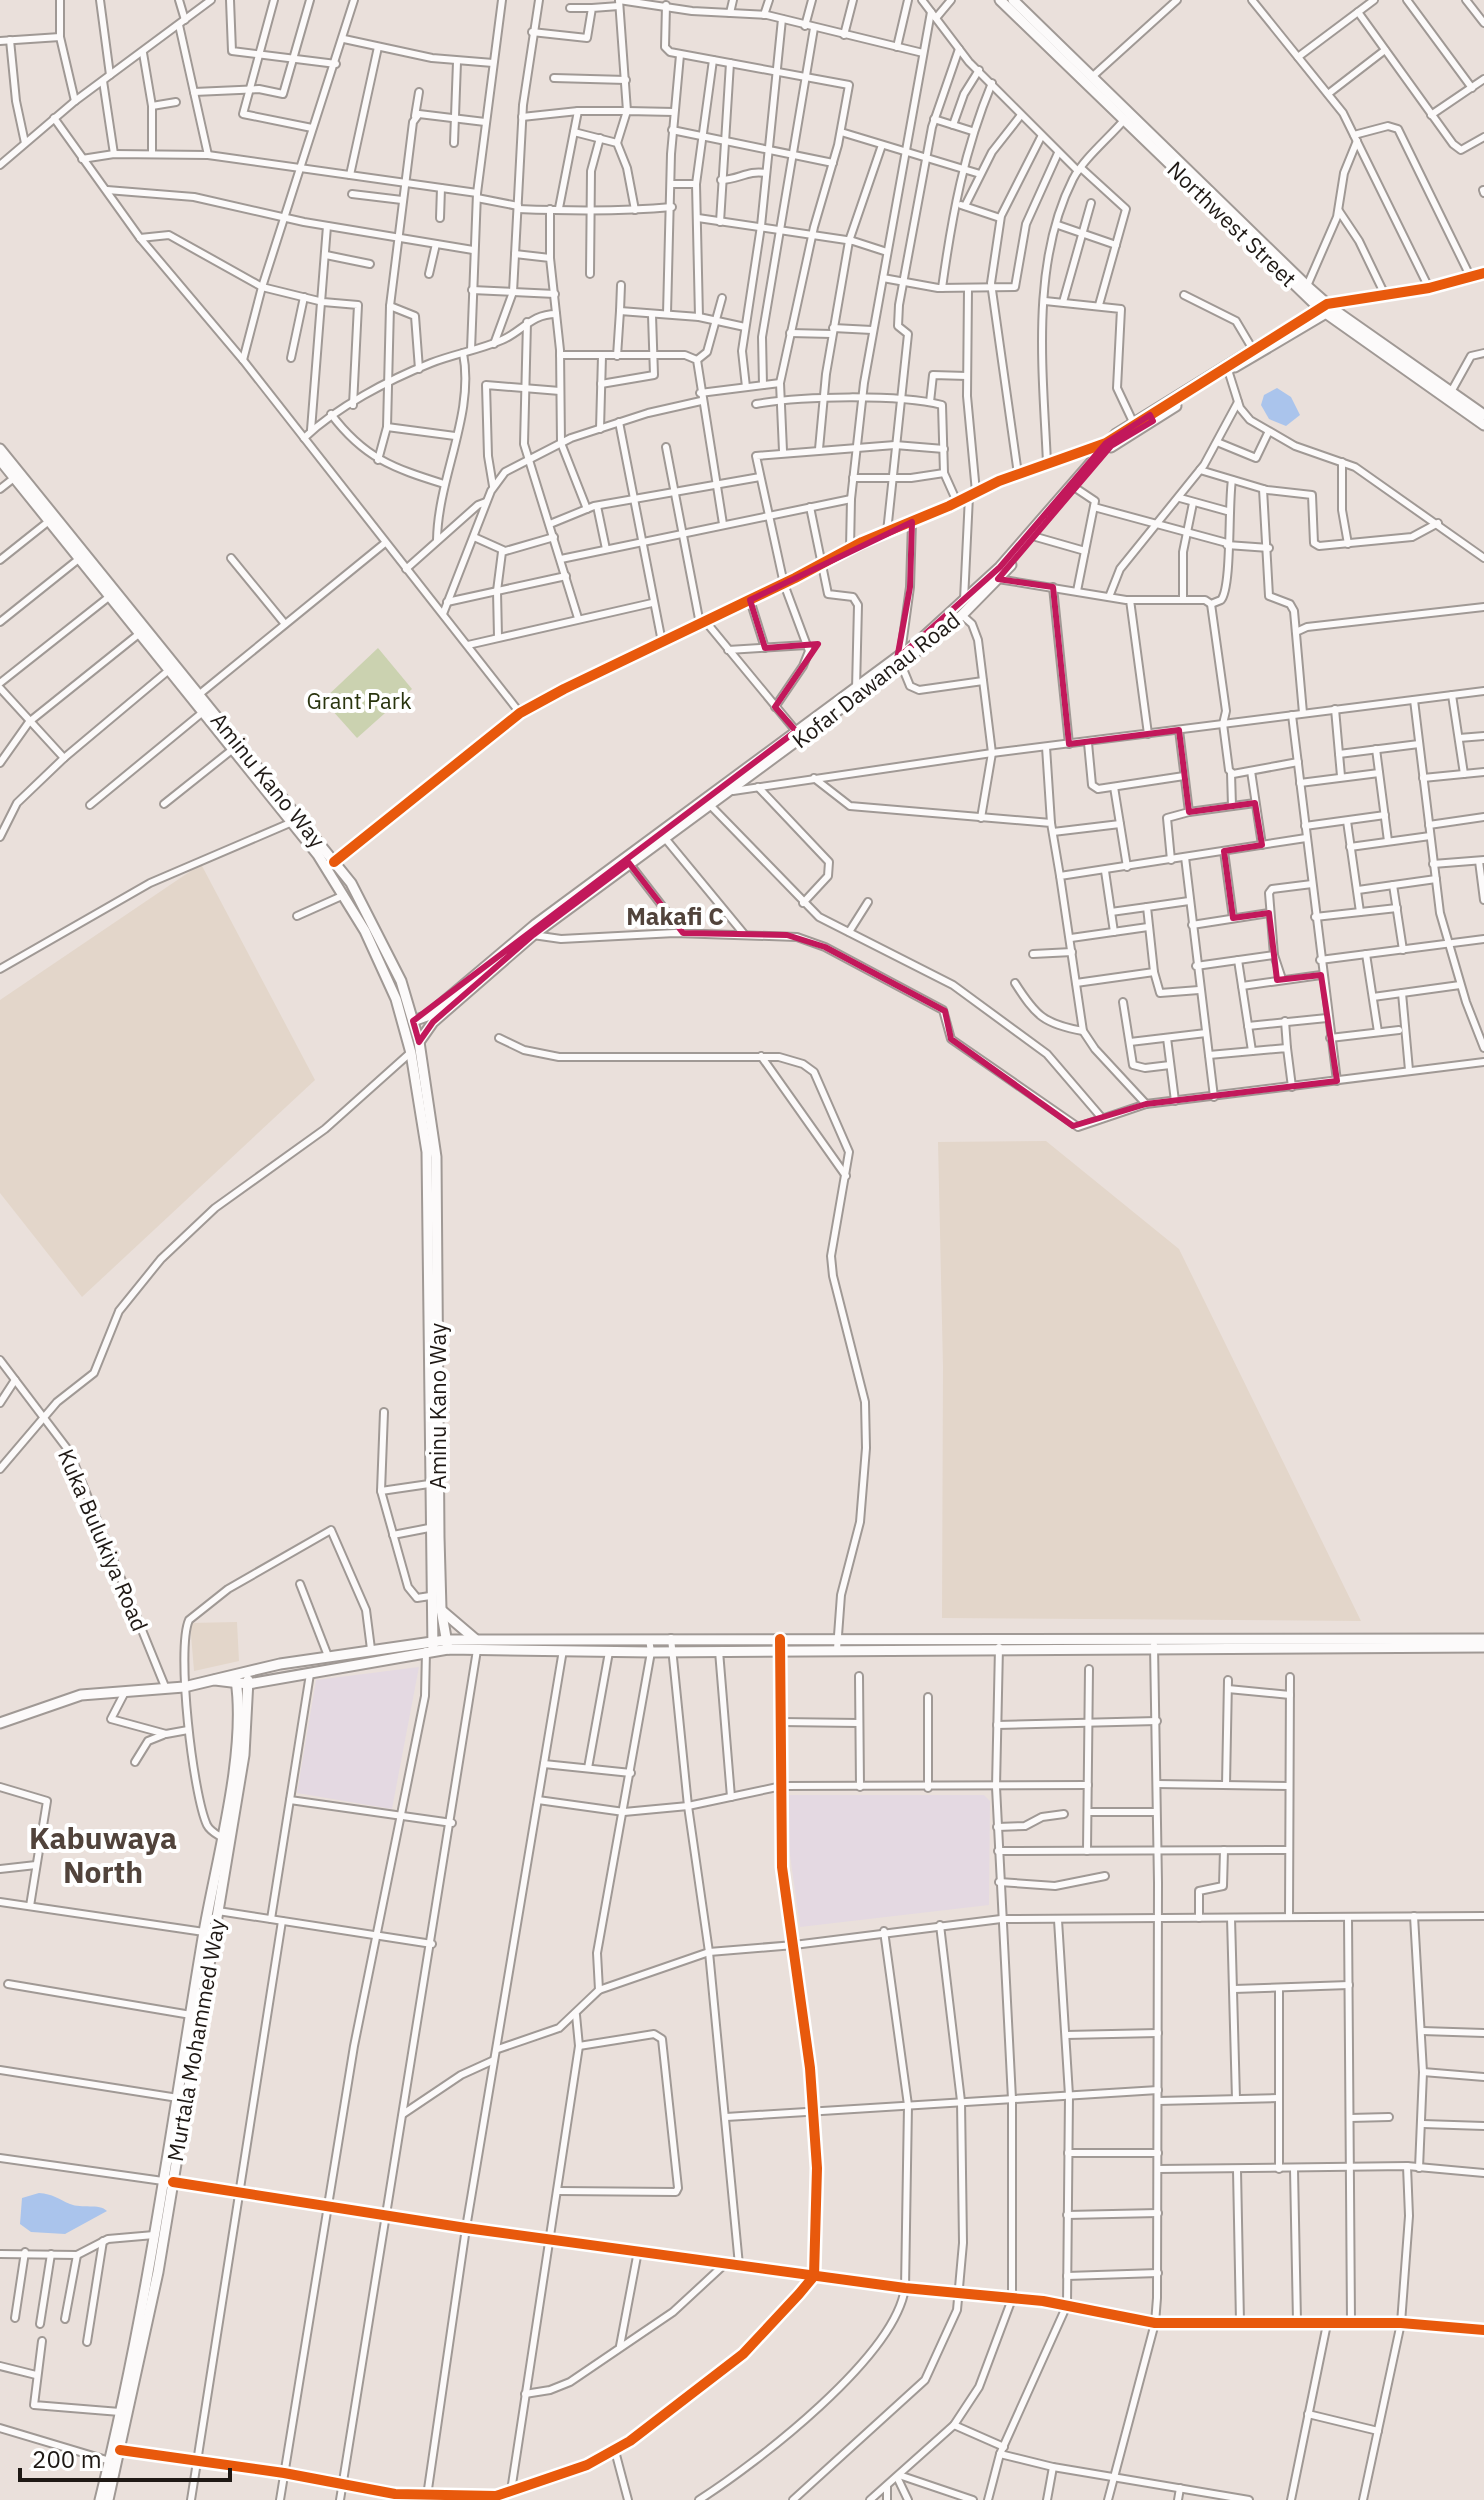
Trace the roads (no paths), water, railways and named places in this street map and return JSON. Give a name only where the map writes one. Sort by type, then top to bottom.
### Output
[{"type":"main road","name":"Northwest Street","points":[[1000,0],[1328,308],[1484,425]]},
{"type":"main road","name":"Northwest Street","points":[[1013,0],[1328,308],[1484,415]]},
{"type":"main road","points":[[1152,418],[1252,348],[1328,308],[1429,288],[1484,273]]},
{"type":"main road","name":"Kofar Dawanau Road","points":[[419,1042],[433,1022],[533,935],[962,615],[1036,537],[1111,446],[1328,308]]},
{"type":"main road","name":"Kofar Dawanau Road","points":[[413,1021],[427,1016],[536,924],[796,731],[901,659],[964,603],[1040,524],[1106,443],[1134,424],[1152,418]]},
{"type":"main road","name":"Aminu Kano Way","points":[[0,449],[196,696],[334,862],[359,896],[401,981],[419,1042],[436,1157],[429,1484],[430,1648]]},
{"type":"main road","name":"Aminu Kano Way","points":[[0,460],[169,670],[196,696],[203,712],[346,898],[392,988],[411,1053],[427,1152],[441,1609],[447,1644]]},
{"type":"main road","points":[[346,898],[359,896]]},
{"type":"main road","points":[[441,1609],[476,1644],[563,1651],[719,1651],[837,1644],[998,1644],[1154,1649],[1484,1647]]},
{"type":"main road","points":[[412,1644],[430,1618]]},
{"type":"main road","points":[[215,1680],[242,1684],[310,1674],[447,1644],[565,1638],[702,1638],[781,1645]]},
{"type":"main road","points":[[702,1638],[702,1651]]},
{"type":"main road","points":[[998,1644],[1153,1638],[1484,1639]]},
{"type":"main road","points":[[0,1723],[81,1695],[184,1687],[235,1673],[371,1649],[412,1644],[430,1648]]},
{"type":"main road","name":"Murtala Mohammed Way","points":[[108,2500],[149,2320],[178,2098],[238,1736],[242,1684],[247,1671]]},
{"type":"main road","name":"Murtala Mohammed Way","points":[[100,2500],[154,2235],[168,2181],[244,1755],[247,1710],[242,1684],[235,1673]]},
{"type":"main road","points":[[247,1710],[257,1689],[269,1680]]},
{"type":"street","points":[[60,0],[60,37],[75,101]]},
{"type":"street","points":[[100,0],[101,28],[110,75]]},
{"type":"street","points":[[179,0],[208,155]]},
{"type":"street","points":[[0,165],[75,101],[211,0]]},
{"type":"street","points":[[230,0],[232,51],[336,64]]},
{"type":"street","points":[[274,0],[248,91],[245,116],[312,128]]},
{"type":"street","points":[[194,92],[259,89],[283,94],[310,0]]},
{"type":"street","points":[[243,360],[262,287],[354,0]]},
{"type":"street","points":[[437,540],[444,484],[467,383],[477,195],[502,0]]},
{"type":"street","points":[[494,344],[513,292],[522,117],[539,0]]},
{"type":"street","points":[[570,8],[592,8],[639,0],[678,9],[764,15],[923,53]]},
{"type":"street","points":[[678,9],[679,0]]},
{"type":"street","points":[[730,13],[733,0]]},
{"type":"street","points":[[764,15],[769,0]]},
{"type":"street","points":[[805,26],[812,0]]},
{"type":"street","points":[[844,35],[853,0]]},
{"type":"street","points":[[897,47],[908,0]]},
{"type":"street","points":[[922,0],[959,49],[1041,137],[1125,206],[1099,305]]},
{"type":"street","points":[[850,549],[856,447],[872,330],[923,53],[934,15],[951,0]]},
{"type":"street","points":[[1093,76],[1177,0]]},
{"type":"street","points":[[1252,0],[1328,94],[1356,138],[1429,288]]},
{"type":"street","points":[[1298,57],[1374,0]]},
{"type":"street","points":[[1407,0],[1472,88]]},
{"type":"street","points":[[1466,0],[1484,23]]},
{"type":"street","points":[[619,2],[627,111],[617,143],[627,168],[635,210]]},
{"type":"street","points":[[666,5],[665,47],[680,55],[849,85],[841,132],[813,234],[780,383],[783,451]]},
{"type":"street","points":[[532,32],[587,38],[592,8]]},
{"type":"street","points":[[1358,12],[1458,149],[1484,137]]},
{"type":"street","points":[[746,387],[742,356],[761,226],[782,19]]},
{"type":"street","points":[[763,385],[760,354],[814,28]]},
{"type":"street","points":[[0,41],[60,37]]},
{"type":"street","points":[[344,39],[457,62],[493,63]]},
{"type":"street","points":[[10,40],[16,101],[25,143]]},
{"type":"street","points":[[350,175],[378,47]]},
{"type":"street","points":[[887,532],[908,334],[897,322],[903,281],[934,119],[959,49]]},
{"type":"street","points":[[1328,94],[1385,50]]},
{"type":"street","points":[[143,53],[152,106],[152,154]]},
{"type":"street","points":[[667,314],[672,130],[680,55]]},
{"type":"street","points":[[699,317],[696,184],[700,135],[713,60]]},
{"type":"street","points":[[454,143],[457,62]]},
{"type":"street","points":[[720,222],[730,63]]},
{"type":"street","points":[[953,125],[964,94],[979,70]]},
{"type":"street","points":[[554,78],[626,80]]},
{"type":"street","points":[[1431,115],[1484,79]]},
{"type":"street","points":[[103,81],[114,154]]},
{"type":"street","points":[[942,288],[962,168],[972,131],[992,83]]},
{"type":"street","points":[[378,460],[387,427],[390,306],[397,237],[419,92]]},
{"type":"street","points":[[152,106],[176,102]]},
{"type":"street","points":[[522,117],[578,111],[674,112]]},
{"type":"street","points":[[559,208],[578,111]]},
{"type":"street","points":[[965,206],[980,174],[1021,115]]},
{"type":"street","points":[[415,116],[485,122]]},
{"type":"street","points":[[54,118],[140,238],[243,360],[520,713]]},
{"type":"street","points":[[934,119],[972,131]]},
{"type":"street","points":[[1047,463],[1047,266],[1058,225],[1080,170],[1125,119]]},
{"type":"street","points":[[1356,138],[1388,126],[1398,129],[1470,276]]},
{"type":"street","points":[[672,130],[833,163]]},
{"type":"street","points":[[574,132],[617,143]]},
{"type":"street","points":[[841,132],[980,174]]},
{"type":"street","points":[[1018,474],[991,290],[1000,218],[1041,137]]},
{"type":"street","points":[[590,274],[588,211],[591,171],[600,138]]},
{"type":"street","points":[[1307,286],[1339,211],[1344,173],[1356,138]]},
{"type":"street","points":[[819,449],[822,401],[849,241],[882,145]]},
{"type":"street","points":[[883,278],[942,288],[991,290],[1016,285],[1026,224],[1058,153]]},
{"type":"street","points":[[82,159],[114,154],[208,155],[441,188],[518,208],[588,211],[672,207]]},
{"type":"street","points":[[721,180],[734,180],[752,171],[765,173]]},
{"type":"street","points":[[672,184],[696,184]]},
{"type":"street","points":[[440,218],[441,188]]},
{"type":"street","points":[[107,190],[194,197],[327,226],[473,250]]},
{"type":"street","points":[[352,194],[402,200]]},
{"type":"street","points":[[1063,302],[1091,203]]},
{"type":"street","points":[[954,204],[1000,218]]},
{"type":"street","points":[[550,209],[550,258],[560,355],[561,443],[587,509]]},
{"type":"street","points":[[1339,211],[1359,241],[1386,296]]},
{"type":"street","points":[[698,218],[813,234],[887,252]]},
{"type":"street","points":[[1058,225],[1116,245]]},
{"type":"street","points":[[311,432],[327,226]]},
{"type":"street","points":[[140,238],[169,235],[262,287],[323,302],[350,302],[360,307],[353,405]]},
{"type":"street","points":[[429,274],[436,244]]},
{"type":"street","points":[[515,254],[550,258]]},
{"type":"street","points":[[326,255],[370,264]]},
{"type":"street","points":[[617,356],[621,285]]},
{"type":"street","points":[[964,603],[972,494],[967,376],[968,289]]},
{"type":"street","points":[[472,290],[555,294]]},
{"type":"street","points":[[1184,295],[1236,321],[1252,348]]},
{"type":"street","points":[[291,358],[304,297]]},
{"type":"street","points":[[697,360],[707,352],[722,298]]},
{"type":"street","points":[[1045,301],[1099,305],[1122,312],[1117,388],[1134,424]]},
{"type":"street","points":[[390,306],[415,316],[419,369]]},
{"type":"street","points":[[620,311],[699,317],[745,327]]},
{"type":"street","points":[[304,438],[331,414],[353,405],[386,384],[467,351],[494,344],[539,315],[556,314]]},
{"type":"street","points":[[601,384],[654,375],[652,315]]},
{"type":"street","points":[[527,322],[522,429],[527,459],[578,618]]},
{"type":"street","points":[[790,333],[872,330]]},
{"type":"street","points":[[1451,392],[1471,356],[1484,353]]},
{"type":"street","points":[[560,355],[692,356],[697,360],[700,397],[723,524]]},
{"type":"street","points":[[600,429],[602,356]]},
{"type":"street","points":[[1228,370],[1244,415],[1268,433],[1342,462],[1438,523],[1484,558]]},
{"type":"street","points":[[930,402],[933,375],[967,376]]},
{"type":"street","points":[[443,614],[486,502],[493,486],[505,472],[561,443],[619,422],[700,397],[780,383]]},
{"type":"street","points":[[493,486],[488,456],[486,385],[560,391]]},
{"type":"street","points":[[756,404],[782,400],[901,399],[944,406],[944,473],[957,502]]},
{"type":"street","points":[[1109,597],[1120,569],[1200,470],[1238,402]]},
{"type":"street","points":[[331,414],[350,439],[378,460],[444,484]]},
{"type":"street","points":[[619,422],[662,642]]},
{"type":"street","points":[[387,427],[455,436]]},
{"type":"street","points":[[1217,442],[1256,458],[1268,433]]},
{"type":"street","points":[[334,862],[520,713],[850,549],[1018,474],[1106,443]]},
{"type":"street","points":[[775,707],[808,658],[807,645],[784,584],[756,456],[783,451],[895,445],[944,449]]},
{"type":"street","points":[[666,447],[703,623],[796,731]]},
{"type":"street","points":[[1342,462],[1342,510],[1348,544]]},
{"type":"street","points":[[1200,470],[1263,489],[1312,495],[1316,545],[1420,535],[1438,523]]},
{"type":"street","points":[[853,478],[944,473]]},
{"type":"street","points":[[550,524],[587,509],[632,498],[760,477]]},
{"type":"street","points":[[0,489],[14,478]]},
{"type":"street","points":[[1211,604],[1221,600],[1227,592],[1227,511],[1232,480]]},
{"type":"street","points":[[1077,489],[1094,499],[1077,591]]},
{"type":"street","points":[[1263,489],[1269,548],[1269,596],[1292,606],[1303,713]]},
{"type":"street","points":[[1180,498],[1227,511]]},
{"type":"street","points":[[561,559],[851,499]]},
{"type":"street","points":[[406,569],[478,505],[486,502]]},
{"type":"street","points":[[1183,600],[1186,533],[1193,503]]},
{"type":"street","points":[[597,506],[606,549]]},
{"type":"street","points":[[810,507],[828,594],[856,599],[856,689]]},
{"type":"street","points":[[1094,507],[1227,544],[1269,548]]},
{"type":"street","points":[[0,560],[49,521]]},
{"type":"street","points":[[912,522],[910,587],[901,659],[910,686],[919,690],[983,681]]},
{"type":"street","points":[[474,537],[503,550],[554,537]]},
{"type":"street","points":[[1036,537],[1085,551]]},
{"type":"street","points":[[196,696],[385,543]]},
{"type":"street","points":[[498,637],[498,562],[503,550]]},
{"type":"street","points":[[0,622],[80,558]]},
{"type":"street","points":[[231,558],[285,624]]},
{"type":"street","points":[[447,602],[566,576]]},
{"type":"street","points":[[998,579],[1130,600],[1205,600],[1211,604],[1226,711],[1223,724],[1231,773],[1232,806]]},
{"type":"street","points":[[1053,587],[1069,744]]},
{"type":"street","points":[[64,758],[0,686],[110,596]]},
{"type":"street","points":[[750,600],[765,648]]},
{"type":"street","points":[[1130,600],[1148,734]]},
{"type":"street","points":[[468,645],[652,603]]},
{"type":"street","points":[[1296,632],[1307,627],[1484,607]]},
{"type":"street","points":[[962,615],[975,628],[992,753],[981,818]]},
{"type":"street","points":[[0,763],[29,722],[140,633]]},
{"type":"street","points":[[728,650],[807,645]]},
{"type":"street","points":[[0,837],[14,806],[64,758],[169,670]]},
{"type":"street","points":[[729,791],[992,753],[1484,691]]},
{"type":"street","points":[[1452,695],[1464,774]]},
{"type":"street","points":[[1414,700],[1433,864],[1448,944],[1484,1048]]},
{"type":"street","points":[[1335,709],[1341,776]]},
{"type":"street","points":[[90,805],[203,712]]},
{"type":"street","points":[[1292,715],[1321,975],[1337,1081]]},
{"type":"street","points":[[1179,730],[1189,812]]},
{"type":"street","points":[[1459,738],[1484,737]]},
{"type":"street","points":[[1088,743],[1092,785],[1098,789],[1184,776]]},
{"type":"street","points":[[1339,754],[1419,744]]},
{"type":"street","points":[[1046,747],[1051,823],[1083,1031],[1095,1049],[1146,1104]]},
{"type":"street","points":[[164,804],[233,749]]},
{"type":"street","points":[[1376,749],[1388,841]]},
{"type":"street","points":[[1231,773],[1298,762]]},
{"type":"street","points":[[1251,771],[1262,845]]},
{"type":"street","points":[[1423,778],[1484,772]]},
{"type":"street","points":[[1300,783],[1379,773]]},
{"type":"street","points":[[814,778],[850,806],[1051,823]]},
{"type":"street","points":[[758,787],[829,862],[828,876],[803,903]]},
{"type":"street","points":[[1114,787],[1127,867]]},
{"type":"street","points":[[1171,860],[1167,818],[1255,803]]},
{"type":"street","points":[[710,805],[819,917],[946,981],[985,1008],[1047,1054],[1101,1117]]},
{"type":"street","points":[[1305,826],[1385,815]]},
{"type":"street","points":[[1429,825],[1484,817]]},
{"type":"street","points":[[1347,821],[1360,912]]},
{"type":"street","points":[[0,969],[150,883],[290,823]]},
{"type":"street","points":[[1053,832],[1120,824]]},
{"type":"street","points":[[1350,847],[1430,836]]},
{"type":"street","points":[[664,837],[744,934]]},
{"type":"street","points":[[1060,876],[1306,838]]},
{"type":"street","points":[[1224,851],[1233,918]]},
{"type":"street","points":[[1185,857],[1214,1097]]},
{"type":"street","points":[[1433,864],[1482,860],[1484,897]]},
{"type":"street","points":[[629,863],[683,933]]},
{"type":"street","points":[[1105,871],[1114,932]]},
{"type":"street","points":[[1358,890],[1436,879]]},
{"type":"street","points":[[1282,979],[1274,955],[1269,913],[1272,889],[1312,884]]},
{"type":"street","points":[[1393,885],[1403,950]]},
{"type":"street","points":[[297,916],[346,898]]},
{"type":"street","points":[[1111,912],[1189,901]]},
{"type":"street","points":[[849,932],[868,902]]},
{"type":"street","points":[[1147,907],[1154,972],[1160,993],[1199,990]]},
{"type":"street","points":[[1315,917],[1397,908]]},
{"type":"street","points":[[1192,925],[1269,913]]},
{"type":"street","points":[[1071,938],[1148,927]]},
{"type":"street","points":[[533,935],[561,939],[683,933],[787,935],[825,947],[943,1010],[946,1034],[951,1039],[1073,1126],[1084,1127],[1101,1117],[1146,1104],[1484,1062]]},
{"type":"street","points":[[1320,960],[1484,939]]},
{"type":"street","points":[[1033,954],[1072,952]]},
{"type":"street","points":[[1366,954],[1378,1032]]},
{"type":"street","points":[[1196,966],[1274,955]]},
{"type":"street","points":[[1238,960],[1252,1051]]},
{"type":"street","points":[[1076,983],[1154,972]]},
{"type":"street","points":[[1242,986],[1321,975]]},
{"type":"street","points":[[1015,983],[1033,1011],[1050,1024],[1083,1031]]},
{"type":"street","points":[[1373,997],[1460,985]]},
{"type":"street","points":[[1402,993],[1409,1070]]},
{"type":"street","points":[[1123,1002],[1134,1066],[1170,1065]]},
{"type":"street","points":[[1248,1026],[1327,1018]]},
{"type":"street","points":[[1473,1021],[1484,1018]]},
{"type":"street","points":[[1285,1021],[1292,1087]]},
{"type":"street","points":[[1330,1038],[1399,1030]]},
{"type":"street","points":[[1130,1042],[1206,1033]]},
{"type":"street","points":[[499,1038],[524,1050],[559,1057],[761,1056],[803,1064],[814,1072],[849,1152],[833,1228],[833,1276],[856,1360],[867,1416],[860,1522],[841,1595],[837,1644]]},
{"type":"street","points":[[1167,1038],[1175,1101]]},
{"type":"street","points":[[1209,1055],[1287,1048]]},
{"type":"street","points":[[0,1469],[57,1402],[94,1373],[119,1311],[171,1249],[215,1208],[325,1129],[411,1053]]},
{"type":"street","points":[[761,1056],[846,1176]]},
{"type":"street","name":"Kuka Bulukiya Road","points":[[0,1360],[38,1406],[44,1419],[69,1451],[166,1689]]},
{"type":"street","points":[[0,1403],[15,1380]]},
{"type":"street","points":[[384,1412],[381,1491],[412,1593],[417,1598],[430,1596]]},
{"type":"street","points":[[381,1491],[429,1484]]},
{"type":"street","points":[[393,1535],[429,1528]]},
{"type":"street","points":[[221,1837],[206,1822],[188,1730],[184,1687],[189,1620],[228,1589],[331,1530],[366,1610],[371,1649]]},
{"type":"street","points":[[300,1584],[328,1656]]},
{"type":"street","points":[[427,2496],[466,2228],[565,1638]]},
{"type":"street","points":[[671,1638],[688,1806],[709,1952],[739,2265]]},
{"type":"street","points":[[1108,2500],[1155,2323],[1158,2273],[1157,1721],[1153,1638]]},
{"type":"street","points":[[599,1990],[597,1953],[631,1773],[651,1652],[649,1639]]},
{"type":"street","points":[[340,2500],[452,1823],[476,1644]]},
{"type":"street","points":[[870,2500],[954,2425],[979,2387],[1012,2299],[1012,2099],[996,1787],[998,1644]]},
{"type":"street","points":[[120,2450],[284,2473],[395,2494],[496,2496],[615,2451],[678,2408],[743,2354],[814,2276],[815,2109],[782,1867],[781,1645]]},
{"type":"street","points":[[280,2500],[326,2205],[425,1696],[430,1648]]},
{"type":"street","points":[[719,1651],[731,1797]]},
{"type":"street","points":[[588,1768],[609,1652]]},
{"type":"street","points":[[1087,1851],[1089,1669]]},
{"type":"street","points":[[271,1919],[310,1674]]},
{"type":"street","points":[[859,1676],[860,1787]]},
{"type":"street","points":[[1289,1917],[1290,1677]]},
{"type":"street","points":[[1226,1785],[1228,1680]]},
{"type":"street","points":[[1228,1689],[1290,1695]]},
{"type":"street","points":[[125,1692],[111,1719],[166,1734]]},
{"type":"street","points":[[928,1697],[928,1788]]},
{"type":"street","points":[[997,1725],[1157,1721]]},
{"type":"street","points":[[781,1722],[859,1723]]},
{"type":"street","points":[[135,1762],[148,1741],[188,1730]]},
{"type":"street","points":[[544,1764],[631,1773]]},
{"type":"street","points":[[1157,1784],[1289,1786]]},
{"type":"street","points":[[538,1800],[624,1812],[688,1806],[782,1786],[928,1788],[1088,1785]]},
{"type":"street","points":[[0,1787],[47,1801],[30,1906]]},
{"type":"street","points":[[290,1800],[452,1823]]},
{"type":"street","points":[[1088,1812],[1156,1812]]},
{"type":"street","points":[[997,1827],[1025,1826],[1042,1817],[1064,1814]]},
{"type":"street","points":[[1199,1918],[1199,1891],[1223,1886],[1224,1850]]},
{"type":"street","points":[[998,1851],[1289,1850]]},
{"type":"street","points":[[0,1869],[21,1864],[36,1865]]},
{"type":"street","points":[[999,1882],[1055,1886],[1105,1876]]},
{"type":"street","points":[[0,1902],[204,1932]]},
{"type":"street","points":[[218,1911],[432,1944]]},
{"type":"street","points":[[1414,1916],[1423,2072],[1419,2168]]},
{"type":"street","points":[[498,2049],[550,2033],[576,2015],[599,1990],[709,1952],[794,1945],[884,1931],[1001,1919],[1484,1916]]},
{"type":"street","points":[[1348,1917],[1351,2322]]},
{"type":"street","points":[[1231,1918],[1236,2099]]},
{"type":"street","points":[[988,2500],[1000,2454],[1067,2305],[1069,2095],[1058,1920]]},
{"type":"street","points":[[191,2500],[282,1921]]},
{"type":"street","points":[[793,2500],[925,2380],[957,2310],[961,2292],[961,2101],[940,1925]]},
{"type":"street","points":[[699,2500],[772,2449],[831,2396],[882,2336],[899,2308],[905,2288],[908,2105],[884,1931]]},
{"type":"street","points":[[8,1984],[191,2015]]},
{"type":"street","points":[[1234,1989],[1349,1985]]},
{"type":"street","points":[[1279,1988],[1279,2169]]},
{"type":"street","points":[[511,2491],[579,2046],[576,2015]]},
{"type":"street","points":[[1422,2031],[1484,2033]]},
{"type":"street","points":[[1066,2035],[1158,2033]]},
{"type":"street","points":[[558,2191],[676,2192],[678,2188],[662,2039],[654,2034],[579,2046]]},
{"type":"street","points":[[403,2114],[461,2075],[494,2060]]},
{"type":"street","points":[[0,2070],[178,2098]]},
{"type":"street","points":[[1423,2072],[1484,2077]]},
{"type":"street","points":[[726,2117],[815,2109],[1158,2090]]},
{"type":"street","points":[[1158,2101],[1278,2098]]},
{"type":"street","points":[[1350,2118],[1389,2117]]},
{"type":"street","points":[[1423,2124],[1484,2126]]},
{"type":"street","points":[[1068,2153],[1158,2153]]},
{"type":"street","points":[[0,2158],[466,2228],[814,2276],[1067,2305],[1155,2323],[1401,2323],[1484,2330]]},
{"type":"street","points":[[1158,2169],[1407,2166],[1484,2173]]},
{"type":"street","points":[[1363,2500],[1401,2323],[1409,2216],[1407,2166]]},
{"type":"street","points":[[1294,2169],[1297,2322]]},
{"type":"street","points":[[1237,2170],[1240,2322]]},
{"type":"street","points":[[1067,2215],[1158,2213]]},
{"type":"street","points":[[0,2254],[77,2255],[103,2241],[154,2235]]},
{"type":"street","points":[[87,2342],[103,2241]]},
{"type":"street","points":[[620,2347],[638,2251]]},
{"type":"street","points":[[15,2318],[25,2252]]},
{"type":"street","points":[[40,2324],[51,2254]]},
{"type":"street","points":[[65,2319],[77,2255]]},
{"type":"street","points":[[525,2394],[560,2387],[673,2312],[726,2263]]},
{"type":"street","points":[[1067,2276],[1158,2273]]},
{"type":"street","points":[[1291,2500],[1327,2324]]},
{"type":"street","points":[[42,2341],[34,2405],[120,2412]]},
{"type":"street","points":[[0,2366],[36,2375]]},
{"type":"street","points":[[1308,2414],[1378,2431]]},
{"type":"street","points":[[954,2425],[1004,2447]]},
{"type":"street","points":[[0,2428],[110,2461]]},
{"type":"street","points":[[615,2451],[628,2500]]},
{"type":"street","points":[[1000,2454],[1053,2467],[1249,2500]]},
{"type":"street","points":[[1047,2500],[1053,2467]]},
{"type":"street","points":[[898,2476],[908,2500]]},
{"type":"street","points":[[898,2476],[973,2500]]},
{"type":"street","points":[[887,2486],[887,2500]]},
{"type":"street","points":[[1178,2500],[1180,2488]]},
{"type":"water","points":[[1277,388],[1291,397],[1300,415],[1286,426],[1269,419],[1261,405],[1264,395]]},
{"type":"water","points":[[39,2193],[107,2211],[65,2234],[31,2232],[20,2224],[22,2198]]},
{"type":"district","name":"Makafi C","points":[[675,917]]},
{"type":"district","name":"Kabuwaya North","points":[[103,1856]]},
{"type":"park label","name":"Grant Park","points":[[359,701]]}]
